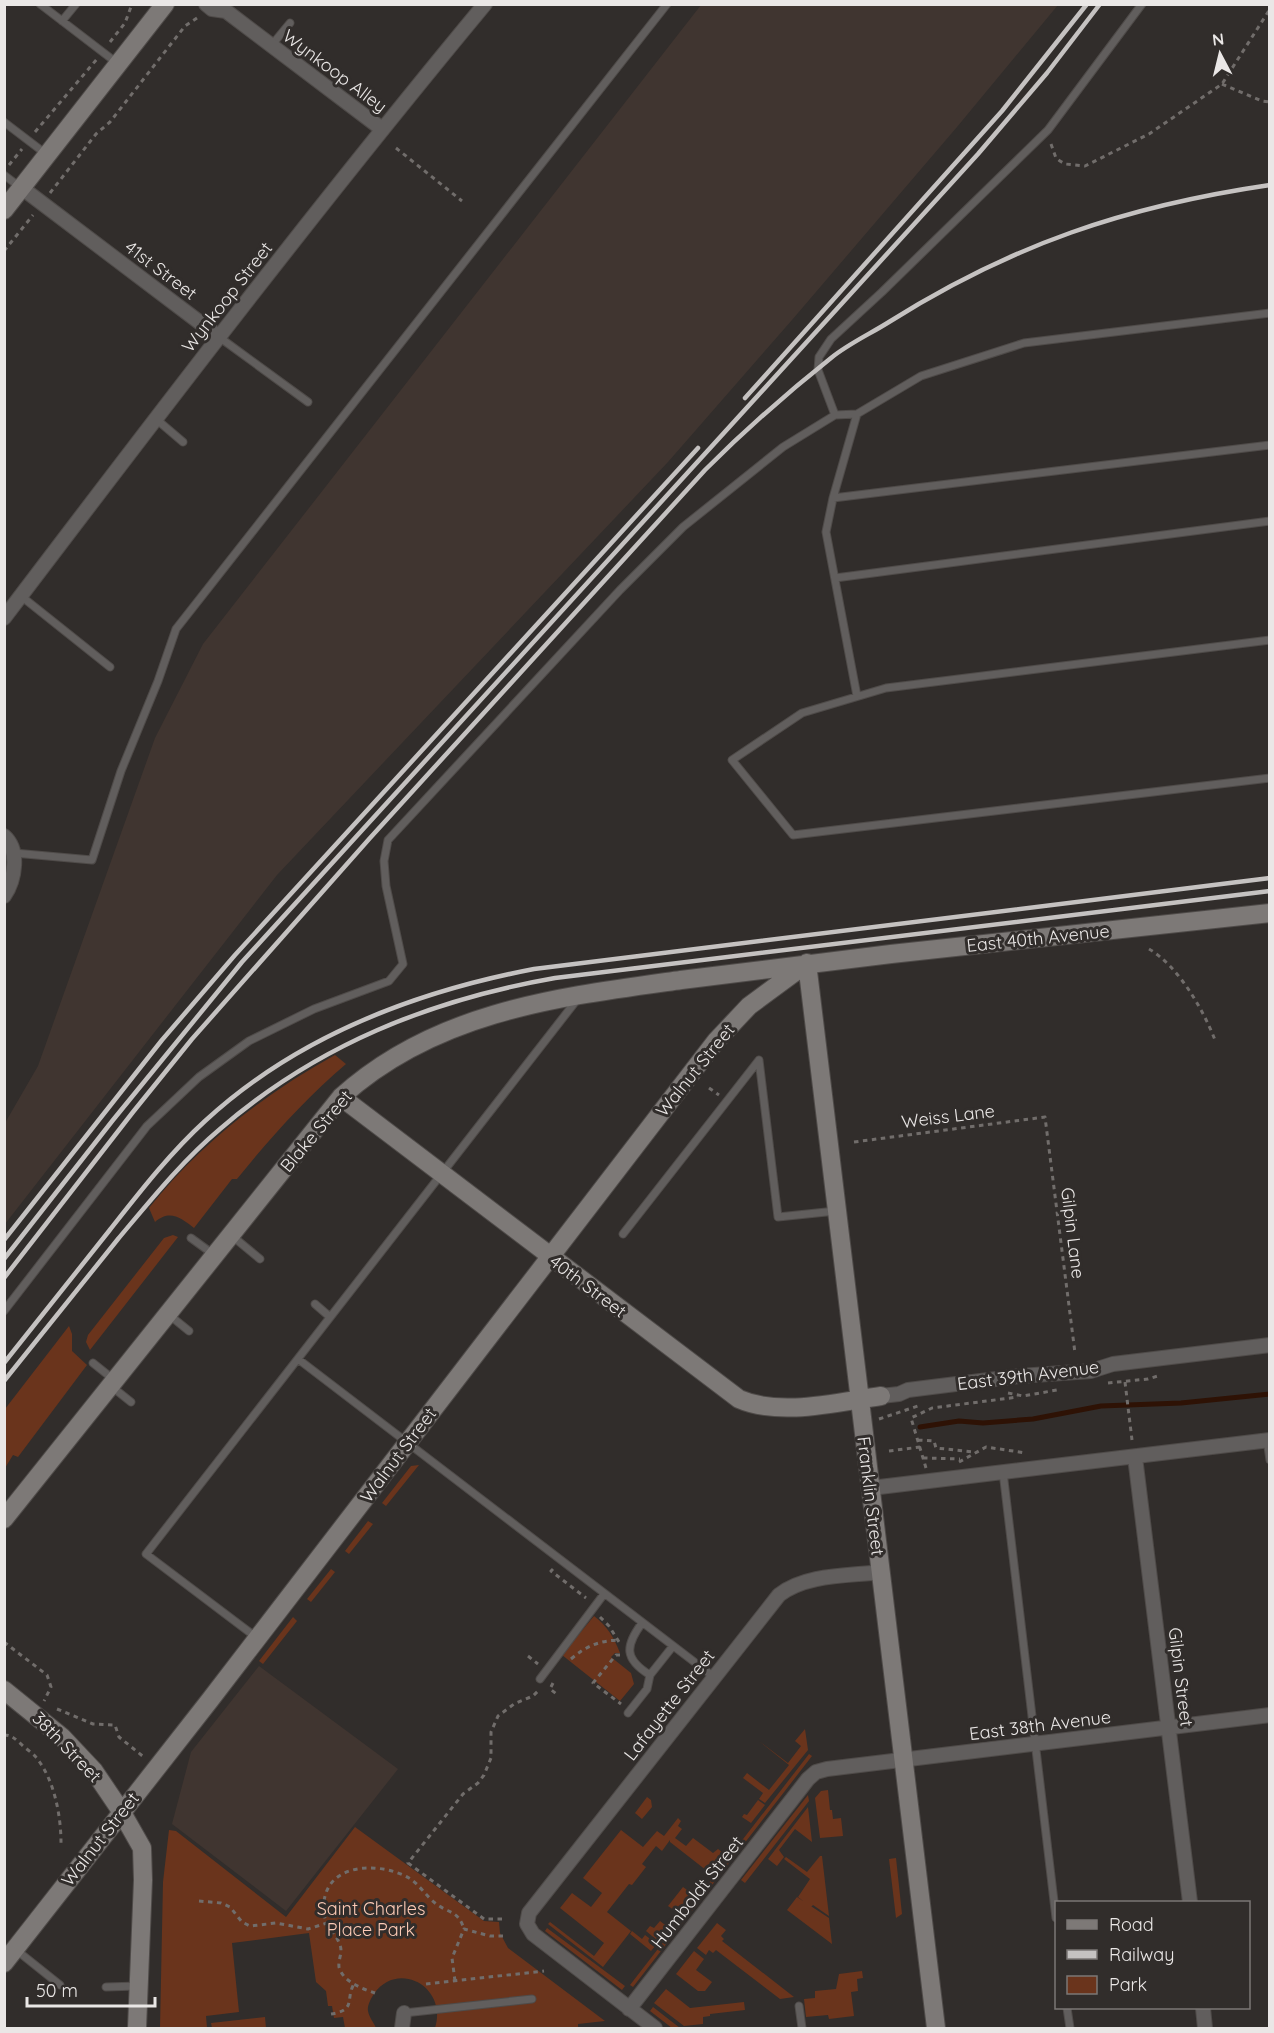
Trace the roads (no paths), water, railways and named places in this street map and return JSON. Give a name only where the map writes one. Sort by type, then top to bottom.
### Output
[{"type":"street","points":[[4,210],[165,4]]},
{"type":"street","name":"Wynkoop Street","points":[[4,618],[219,337],[382,129],[485,4]]},
{"type":"street","name":"Wynkoop Alley","points":[[206,7],[225,8],[271,46],[382,129]]},
{"type":"street","name":"41st Street","points":[[22,188],[219,337]]},
{"type":"street","points":[[4,836],[14,853],[10,887],[4,896]]},
{"type":"street","name":"East 40th Avenue","points":[[807,963],[1269,913]]},
{"type":"street","name":"Blake Street","points":[[4,1519],[341,1097],[384,1062],[442,1032],[490,1015],[581,994],[807,963]]},
{"type":"street","name":"Franklin Street","points":[[807,963],[936,2028]]},
{"type":"street","name":"Walnut Street","points":[[10,1956],[716,1041],[750,1005],[807,963]]},
{"type":"street","name":"40th Street","points":[[341,1097],[739,1400],[758,1407],[778,1408],[859,1399]]},
{"type":"street","name":"East 39th Avenue","points":[[859,1399],[899,1394],[909,1390],[1020,1376],[1091,1371],[1113,1364],[1269,1345]]},
{"type":"street","points":[[870,1488],[1268,1440]]},
{"type":"street","name":"Gilpin Street","points":[[1135,1457],[1190,1901]]},
{"type":"street","name":"Lafayette Street","points":[[629,2009],[533,1934],[527,1924],[532,1908],[770,1605],[789,1588],[811,1581],[881,1572]]},
{"type":"street","name":"38th Street","points":[[4,1690],[62,1737],[94,1771],[139,1842],[143,1856],[137,2028]]},
{"type":"street","name":"East 38th Avenue","points":[[816,1772],[903,1759],[1269,1715]]},
{"type":"street","name":"Humboldt Street","points":[[629,2009],[808,1779],[816,1772]]},
{"type":"street","points":[[629,2009],[655,2028]]},
{"type":"street","points":[[1203,2009],[1205,2028]]},
{"type":"street","points":[[402,2028],[404,2013]]},
{"type":"lane","points":[[40,4],[119,64]]},
{"type":"lane","points":[[62,21],[75,4]]},
{"type":"lane","points":[[14,853],[92,860],[121,771],[158,681],[176,629],[667,4]]},
{"type":"lane","points":[[835,415],[818,370],[819,357],[831,339],[1048,130],[1142,4]]},
{"type":"lane","points":[[271,46],[290,23]]},
{"type":"lane","points":[[4,122],[48,155]]},
{"type":"lane","points":[[4,175],[22,188]]},
{"type":"lane","points":[[4,1311],[147,1126],[199,1077],[249,1041],[314,1009],[389,981],[403,964],[386,886],[384,861],[388,840],[620,590],[683,527],[783,447],[835,415],[857,414],[921,376],[1024,343],[1269,313]]},
{"type":"lane","name":"41st Street","points":[[219,337],[308,402]]},
{"type":"lane","points":[[857,414],[832,498],[826,532],[857,696]]},
{"type":"lane","points":[[156,419],[183,442]]},
{"type":"lane","points":[[832,498],[1269,445]]},
{"type":"lane","points":[[835,578],[1269,521]]},
{"type":"lane","points":[[21,596],[110,667]]},
{"type":"lane","points":[[1269,640],[886,688],[802,713],[732,760],[793,835],[1269,778]]},
{"type":"lane","points":[[257,1638],[146,1554],[581,994]]},
{"type":"lane","points":[[623,1234],[759,1060],[778,1217],[837,1210]]},
{"type":"lane","points":[[231,1235],[260,1259]]},
{"type":"lane","points":[[191,1238],[214,1256]]},
{"type":"lane","points":[[315,1304],[330,1317]]},
{"type":"lane","points":[[168,1314],[189,1330]]},
{"type":"lane","points":[[298,1359],[714,1677]]},
{"type":"lane","points":[[93,1363],[131,1402]]},
{"type":"lane","points":[[1268,1440],[1269,1460]]},
{"type":"lane","points":[[1003,1472],[1055,1910]]},
{"type":"lane","points":[[540,1679],[604,1594]]},
{"type":"lane","points":[[642,1623],[630,1644],[630,1656],[637,1667],[650,1675]]},
{"type":"lane","points":[[629,1712],[647,1689],[650,1675],[673,1646]]},
{"type":"lane","points":[[10,1956],[60,1985]]},
{"type":"lane","points":[[106,1987],[138,1986]]},
{"type":"lane","points":[[404,2013],[532,1999]]},
{"type":"lane","points":[[799,2006],[802,2028]]},
{"type":"lane","points":[[1067,2009],[1070,2028]]},
{"type":"waterway","points":[[920,1427],[959,1421],[983,1423],[1033,1419],[1101,1406],[1181,1403],[1270,1394]]},
{"type":"railway","points":[[745,398],[1002,111],[1087,4]]},
{"type":"railway","points":[[4,1259],[113,1120],[242,962],[978,154],[1047,73],[1100,4]]},
{"type":"railway","points":[[4,1278],[192,1039],[370,838],[705,470],[782,398],[852,344],[934,295],[1025,250],[1118,217],[1167,204],[1270,185]]},
{"type":"railway","points":[[4,1240],[162,1040],[235,955],[698,448]]},
{"type":"railway","points":[[4,1363],[155,1174],[205,1121],[240,1091],[278,1065],[317,1042],[401,1005],[489,979],[534,969],[1270,878]]},
{"type":"railway","points":[[4,1381],[142,1210],[206,1141],[257,1099],[296,1073],[377,1030],[420,1013],[509,987],[555,978],[1270,891]]},
{"type":"park label","name":"Saint Charles Place Park","points":[[371,1918]]}]
